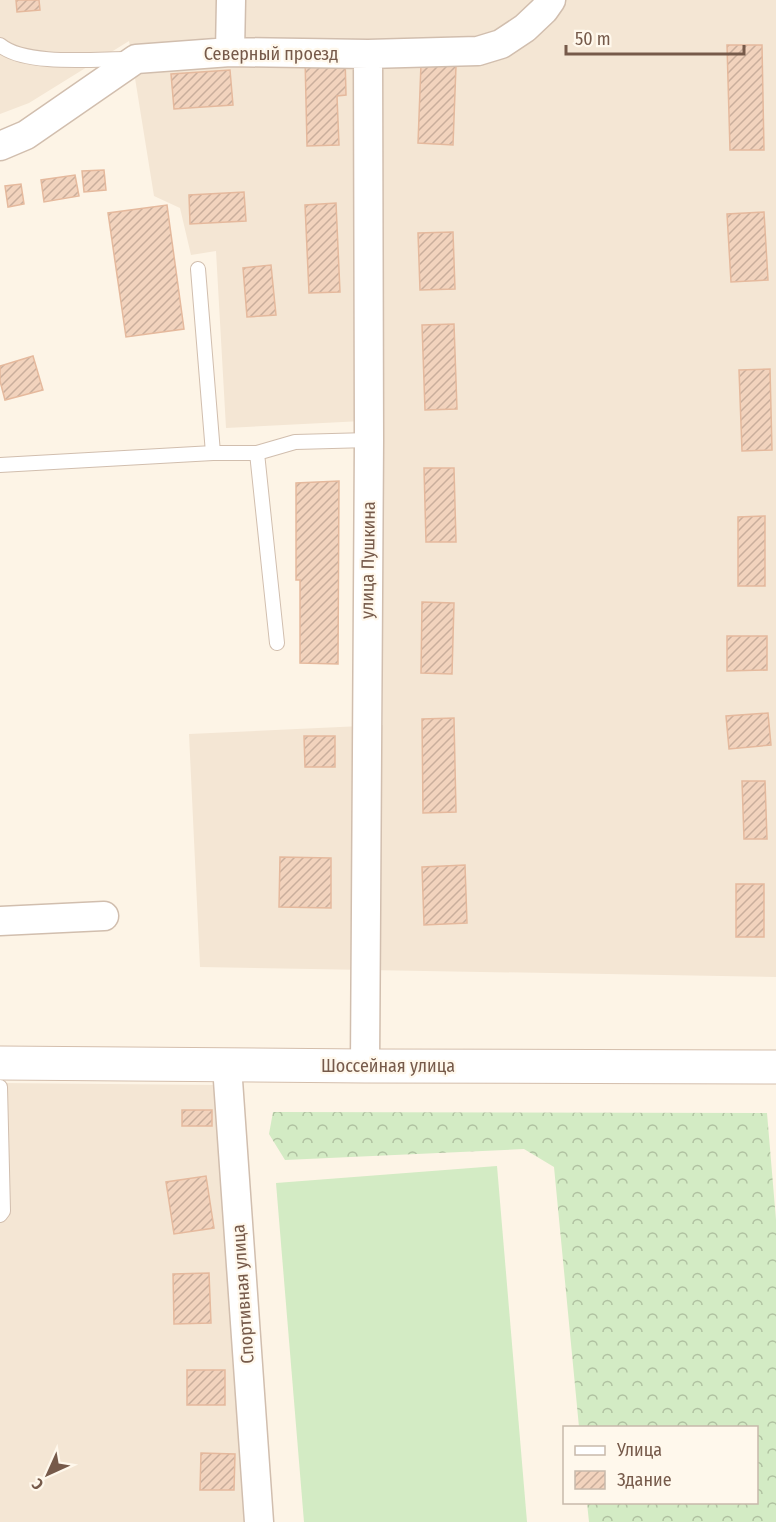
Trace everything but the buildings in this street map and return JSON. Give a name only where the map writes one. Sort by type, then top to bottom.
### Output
[{"type":"street","points":[[230,52],[231,0]]},
{"type":"street","name":"Северный проезд","points":[[136,58],[230,52],[368,54],[478,51],[501,44],[525,28],[551,0]]},
{"type":"street","name":"улица Пушкина","points":[[364,1066],[369,440],[368,54]]},
{"type":"street","points":[[0,146],[26,135],[136,58]]},
{"type":"street","points":[[0,921],[104,916]]},
{"type":"street","name":"Шоссейная улица","points":[[0,1063],[226,1066],[776,1067]]},
{"type":"street","name":"Спортивная улица","points":[[226,1066],[260,1522]]},
{"type":"lane","points":[[0,45],[8,52],[35,59],[136,58]]},
{"type":"lane","points":[[198,269],[213,453]]},
{"type":"lane","points":[[0,465],[213,453],[257,453],[295,442],[369,440]]},
{"type":"lane","points":[[257,453],[277,643]]},
{"type":"lane","points":[[0,1087],[3,1210],[0,1215]]},
{"type":"shaded area","points":[[0,0],[776,0],[776,977],[200,967],[189,734],[383,725],[382,420],[226,428],[216,251],[191,255],[180,208],[154,196],[129,41],[29,103],[0,114]]},
{"type":"shaded area","points":[[0,1083],[216,1085],[245,1522],[0,1522]]},
{"type":"green space","points":[[273,1112],[767,1113],[776,1220],[776,1522],[589,1522],[587,1504],[758,1504],[758,1426],[579,1426],[554,1167],[524,1149],[285,1160],[269,1134]]},
{"type":"green space","points":[[497,1166],[527,1522],[304,1522],[276,1183]]}]
